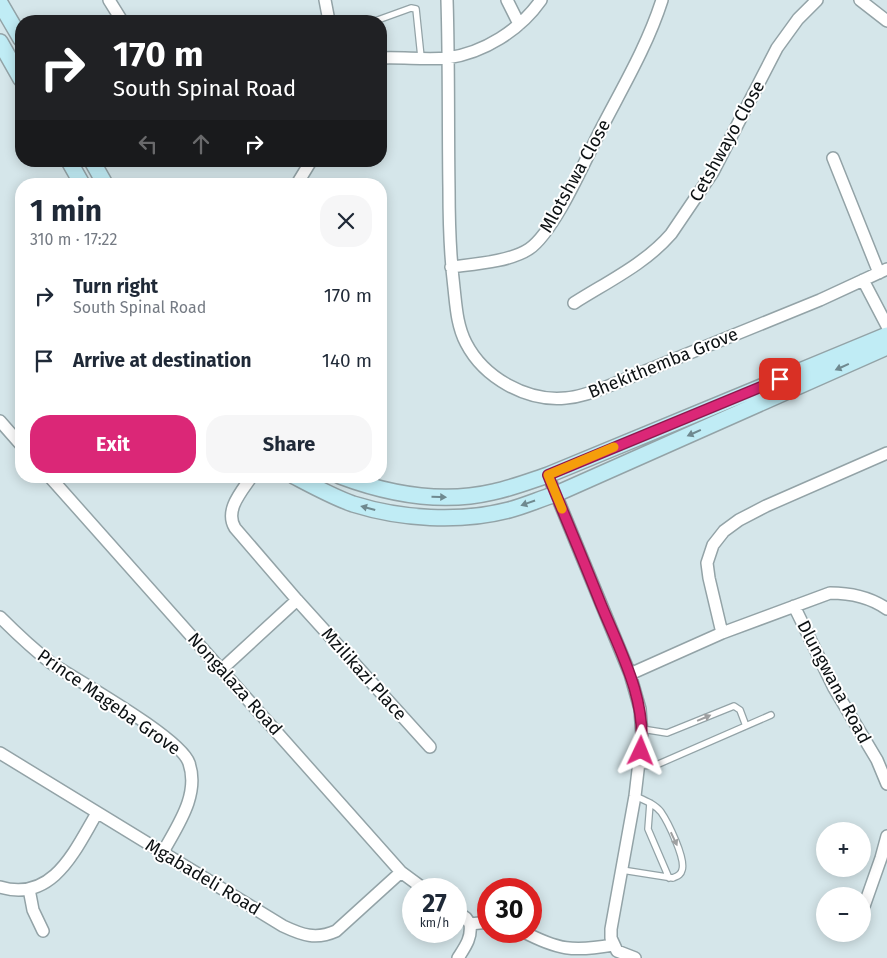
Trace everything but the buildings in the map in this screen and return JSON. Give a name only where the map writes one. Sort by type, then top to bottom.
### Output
[{"type":"street","points":[[109,0],[118,15]]},
{"type":"street","points":[[324,0],[328,15]]},
{"type":"street","points":[[446,0],[449,243],[451,266]]},
{"type":"street","points":[[507,0],[519,24]]},
{"type":"street","points":[[387,58],[448,58],[482,47],[510,33],[541,0]]},
{"type":"street","name":"Mlotshwa Close","points":[[451,266],[481,263],[517,255],[528,250],[537,242],[568,193],[642,48],[662,0]]},
{"type":"street","name":"Cetshwayo Close","points":[[574,303],[644,259],[664,243],[714,172],[777,48],[798,19],[817,0]]},
{"type":"street","points":[[860,0],[887,21]]},
{"type":"street","points":[[0,3],[15,29]]},
{"type":"street","points":[[0,42],[15,68]]},
{"type":"street","points":[[832,158],[883,271]]},
{"type":"street","points":[[72,167],[79,178]]},
{"type":"street","points":[[95,167],[102,178]]},
{"type":"street","points":[[301,178],[307,167]]},
{"type":"street","name":"Bhekithemba Grove","points":[[451,266],[457,314],[465,342],[474,355],[489,371],[512,387],[528,394],[552,398],[566,398],[606,388],[883,271]]},
{"type":"street","points":[[864,280],[887,326]]},
{"type":"street","points":[[360,483],[390,491],[427,496],[460,497],[491,493],[548,475],[887,335]]},
{"type":"street","points":[[308,483],[352,504],[382,512],[444,517],[475,516],[508,510],[556,494],[887,347]]},
{"type":"street","points":[[0,421],[15,435]]},
{"type":"street","points":[[722,633],[707,563],[712,545],[724,531],[738,520],[766,506],[887,453]]},
{"type":"street","points":[[548,475],[630,674],[640,709],[642,729],[639,765],[612,929],[613,945],[617,951],[635,958]]},
{"type":"street","name":"Nongalaza Road","points":[[55,483],[401,872],[409,878]]},
{"type":"street","name":"Mzilikazi Place","points":[[248,483],[234,504],[231,515],[232,523],[298,600],[430,747]]},
{"type":"street","points":[[630,674],[722,633],[830,593],[846,593],[867,598],[887,609]]},
{"type":"street","points":[[222,669],[298,600]]},
{"type":"street","name":"Dlungwana Road","points":[[794,606],[834,688],[877,760],[887,784]]},
{"type":"street","name":"Prince Mageba Grove","points":[[0,617],[34,650],[148,725],[184,753],[189,762],[192,786],[182,817],[163,852]]},
{"type":"street","name":"Mgabadeli Road","points":[[0,753],[283,926],[305,936],[316,937],[336,931],[401,872]]},
{"type":"street","points":[[0,887],[29,889],[45,882],[59,872],[69,861],[97,813]]},
{"type":"street","points":[[871,887],[887,836]]},
{"type":"street","points":[[29,889],[33,910],[43,931]]},
{"type":"street","points":[[458,958],[468,943],[470,924],[467,920]]},
{"type":"street","points":[[470,924],[477,923]]},
{"type":"street","points":[[542,940],[570,949],[584,950],[613,945]]},
{"type":"lane","points":[[387,17],[410,8],[416,9],[421,57]]},
{"type":"lane","points":[[642,729],[667,733],[734,706],[740,710],[746,726]]},
{"type":"lane","points":[[639,765],[654,766],[770,715]]},
{"type":"lane","points":[[622,870],[669,878],[674,878],[681,873],[682,860],[664,817],[650,803],[635,796]]},
{"type":"lane","points":[[650,803],[648,828],[669,878]]},
{"type":"slow traffic","points":[[562,509],[548,475],[614,447]]},
{"type":"route","points":[[641,751],[642,720],[630,674],[548,475],[780,379]]}]
